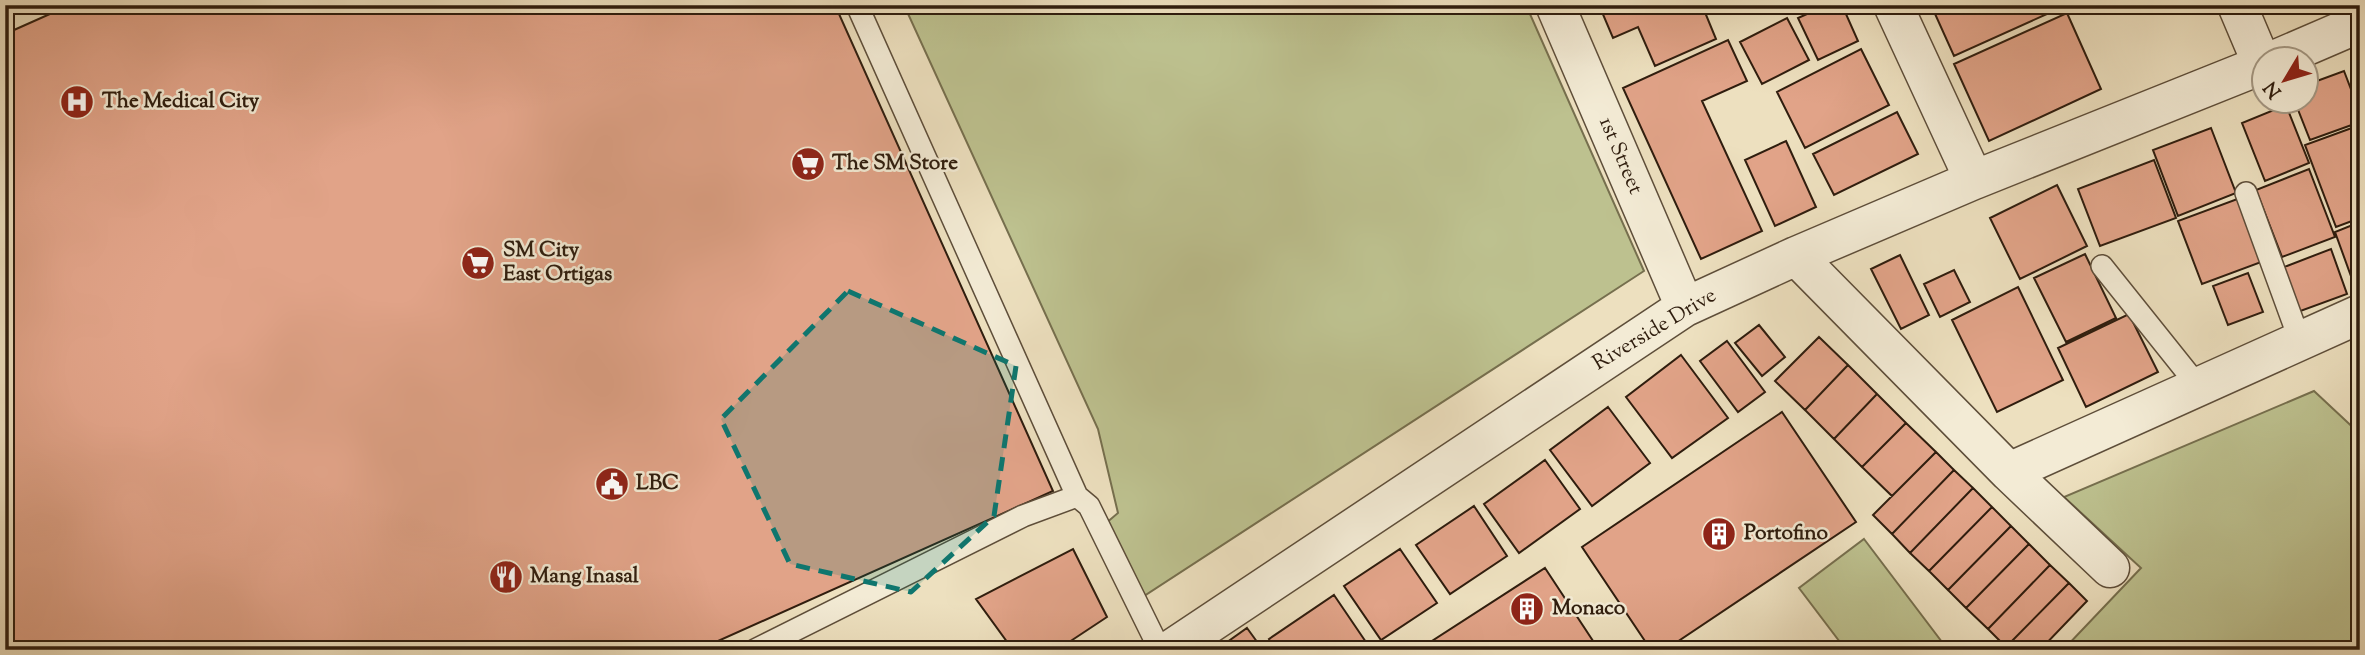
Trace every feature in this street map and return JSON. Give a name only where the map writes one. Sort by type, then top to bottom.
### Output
[{"type":"street","name":"1st Street","points":[[1555,5],[1685,307]]},
{"type":"street","points":[[1893,5],[1974,180]]},
{"type":"street","points":[[2237,5],[2258,46]]},
{"type":"street","name":"Riverside Drive","points":[[2307,46],[2360,23]]},
{"type":"street","name":"Riverside Drive","points":[[1170,650],[1685,307],[1974,180],[2250,70]]},
{"type":"street","points":[[1796,256],[2009,471],[2110,568]]},
{"type":"street","points":[[2009,471],[2360,314]]},
{"type":"lane","points":[[857,5],[1077,496],[1089,506],[1160,650]]},
{"type":"lane","points":[[2246,193],[2300,341]]},
{"type":"lane","points":[[2102,266],[2198,386]]},
{"type":"lane","points":[[755,650],[1023,516],[1077,496]]},
{"type":"highlighted area","points":[[848,291],[1016,366],[994,516],[911,592],[790,564],[721,419]]},
{"type":"green space","points":[[904,5],[1526,5],[1644,271],[1144,596],[1105,524],[1118,513],[1098,429]]},
{"type":"green space","points":[[2314,391],[2360,434],[2360,650],[2063,650],[2141,568],[2064,497]]},
{"type":"green space","points":[[1864,539],[1948,650],[1846,650],[1799,588]]},
{"type":"building","name":"SM City East Ortigas","points":[[70,5],[835,5],[1053,491],[698,650],[5,650],[5,34]]},
{"type":"building","points":[[1599,5],[1702,5],[1716,39],[1655,66],[1638,27],[1613,38]]},
{"type":"building","points":[[1827,5],[1842,5],[1858,41],[1818,60],[1798,18]]},
{"type":"building","points":[[1931,5],[2043,5],[2047,14],[1954,56]]},
{"type":"building","points":[[2067,13],[2101,89],[1989,141],[1954,64]]},
{"type":"building","points":[[1787,18],[1809,60],[1762,84],[1740,42]]},
{"type":"building","points":[[1728,40],[1747,81],[1702,101],[1762,231],[1701,259],[1623,88]]},
{"type":"building","points":[[1861,49],[1889,105],[1805,148],[1777,92]]},
{"type":"building","points":[[2344,71],[2360,113],[2360,122],[2310,140],[2301,116],[2320,116],[2320,80]]},
{"type":"building","points":[[1897,112],[1918,154],[1834,195],[1813,154]]},
{"type":"building","points":[[2259,116],[2290,116],[2309,163],[2265,181],[2242,123]]},
{"type":"building","points":[[2360,125],[2360,218],[2336,227],[2305,145]]},
{"type":"building","points":[[2211,128],[2236,193],[2178,216],[2153,150]]},
{"type":"building","points":[[1786,141],[1816,207],[1775,226],[1745,160]]},
{"type":"building","points":[[2154,160],[2176,218],[2100,246],[2078,189]]},
{"type":"building","points":[[2309,169],[2335,237],[2282,257],[2256,190]]},
{"type":"building","points":[[2057,185],[2087,246],[2020,279],[1990,218]]},
{"type":"building","points":[[2240,198],[2264,261],[2202,284],[2178,221]]},
{"type":"building","points":[[2360,222],[2360,276],[2352,279],[2335,232]]},
{"type":"building","points":[[2331,249],[2347,294],[2295,313],[2279,269]]},
{"type":"building","points":[[2085,254],[2116,318],[2066,342],[2034,278]]},
{"type":"building","points":[[1900,255],[1929,315],[1901,329],[1871,269]]},
{"type":"building","points":[[1954,270],[1970,302],[1940,317],[1924,284]]},
{"type":"building","points":[[2248,273],[2263,312],[2228,325],[2213,286]]},
{"type":"building","points":[[2018,287],[2063,380],[1997,412],[1952,320]]},
{"type":"building","points":[[2129,314],[2158,372],[2086,407],[2058,348]]},
{"type":"building","points":[[1759,325],[1785,357],[1762,376],[1735,343]]},
{"type":"building","points":[[1819,337],[1848,365],[1805,410],[1775,381]]},
{"type":"building","points":[[1727,341],[1765,392],[1738,412],[1700,361]]},
{"type":"building","points":[[1681,355],[1728,418],[1672,458],[1626,397]]},
{"type":"building","points":[[1848,365],[1877,394],[1834,439],[1805,410]]},
{"type":"building","points":[[1877,394],[1906,423],[1862,467],[1834,439]]},
{"type":"building","points":[[1608,407],[1650,463],[1592,506],[1550,450]]},
{"type":"building","name":"Portofino","points":[[1782,412],[1856,522],[1665,650],[1651,650],[1582,547]]},
{"type":"building","points":[[1906,423],[1936,452],[1892,496],[1862,467]]},
{"type":"building","points":[[1936,452],[1954,470],[1892,534],[1873,515]]},
{"type":"building","points":[[1545,460],[1580,509],[1519,553],[1484,504]]},
{"type":"building","points":[[1954,470],[1973,488],[1910,553],[1892,534]]},
{"type":"building","points":[[1973,488],[1992,507],[1929,571],[1910,553]]},
{"type":"building","points":[[1474,506],[1507,556],[1450,594],[1416,545]]},
{"type":"building","points":[[1992,507],[2011,526],[1948,590],[1929,571]]},
{"type":"building","points":[[2011,526],[2029,544],[1966,608],[1948,590]]},
{"type":"building","points":[[2029,544],[2050,565],[1988,629],[1966,608]]},
{"type":"building","points":[[1073,549],[1107,617],[1057,650],[1013,650],[976,599]]},
{"type":"building","points":[[1400,549],[1437,603],[1381,640],[1344,586]]},
{"type":"building","points":[[2050,565],[2069,583],[2006,647],[1988,629]]},
{"type":"building","name":"Monaco","points":[[1545,568],[1599,650],[1418,650]]},
{"type":"building","points":[[2069,583],[2087,601],[2040,650],[2009,650],[2006,647]]},
{"type":"building","points":[[1334,595],[1370,648],[1276,650],[1269,639]]},
{"type":"building","points":[[1247,628],[1263,650],[1226,650],[1223,645]]},
{"type":"place","name":"The Medical City","points":[[77,102]]},
{"type":"place","name":"The SM Store","points":[[808,164]]},
{"type":"place","name":"SM City East Ortigas","points":[[478,263]]},
{"type":"place","name":"LBC","points":[[612,484]]},
{"type":"place","name":"Portofino","points":[[1719,534]]},
{"type":"place","name":"Mang Inasal","points":[[506,577]]},
{"type":"place","name":"Monaco","points":[[1527,609]]}]
